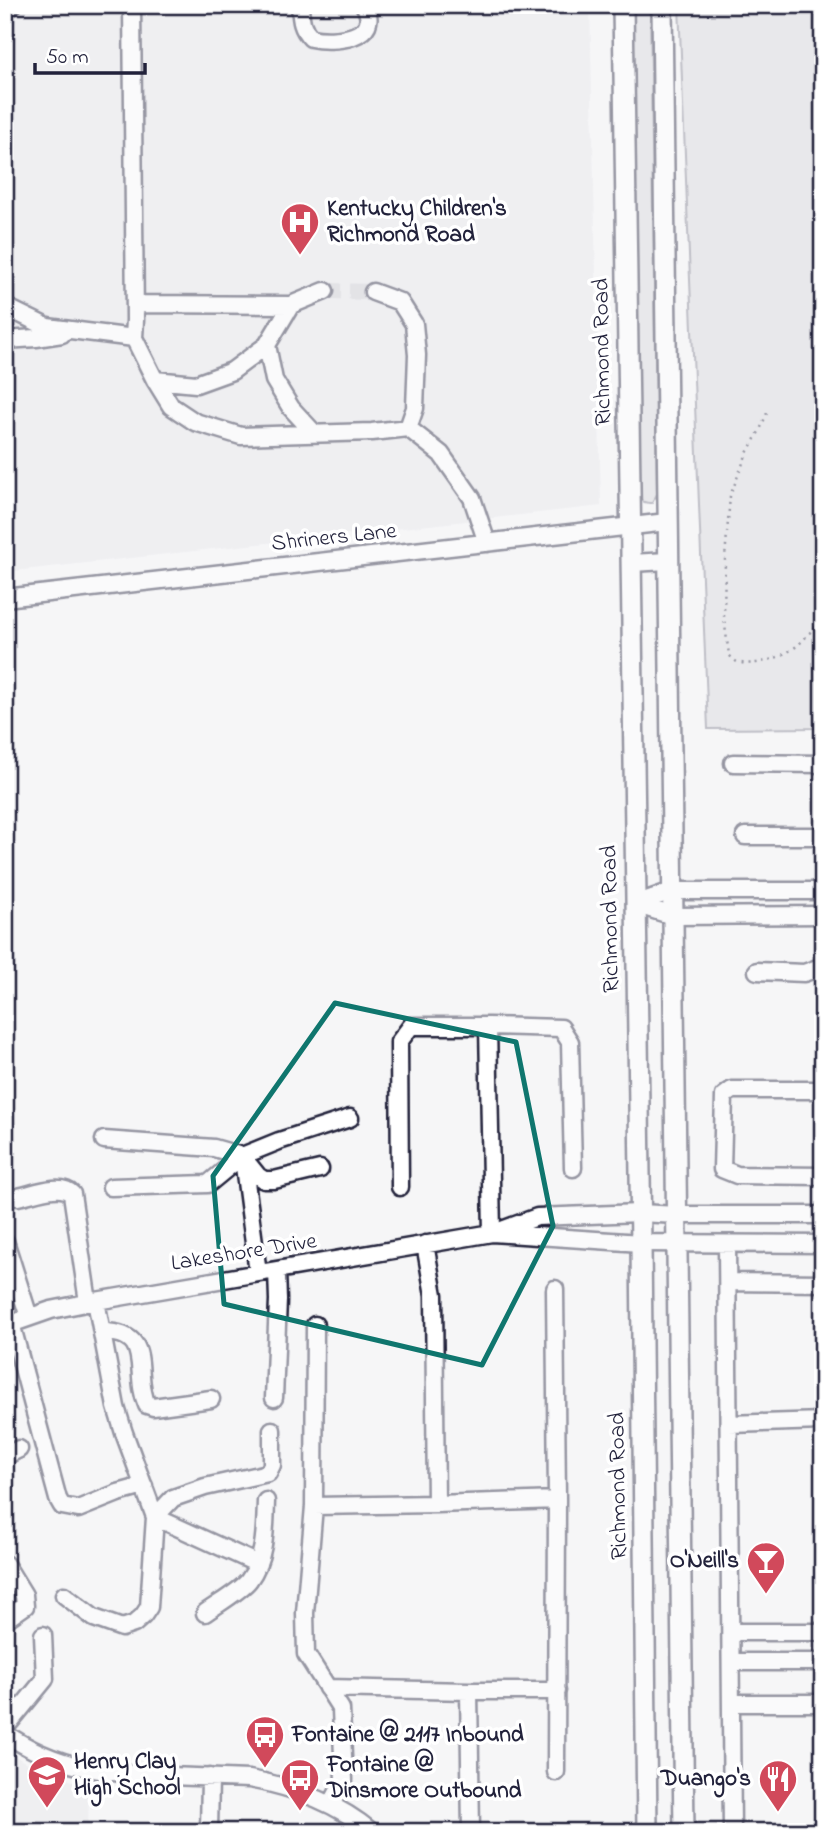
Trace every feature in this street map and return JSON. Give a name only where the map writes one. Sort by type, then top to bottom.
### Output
[{"type":"main road","name":"Richmond Road","points":[[623,5],[647,1832]]},
{"type":"main road","points":[[662,5],[684,1832]]},
{"type":"street","points":[[5,10],[13,5]]},
{"type":"street","points":[[132,5],[134,338],[171,406],[195,422],[241,436],[372,432],[408,428],[441,454],[472,498],[487,544]]},
{"type":"street","points":[[300,5],[304,31],[311,38],[337,40],[354,37],[363,31],[368,24],[369,15],[364,5]]},
{"type":"street","points":[[135,304],[291,305],[325,291]]},
{"type":"street","points":[[373,292],[400,302],[414,324],[417,355],[415,408],[408,428]]},
{"type":"street","points":[[155,380],[196,384],[232,372],[267,345],[291,305]]},
{"type":"street","points":[[5,321],[8,308],[47,327],[134,338]]},
{"type":"street","points":[[5,340],[76,331]]},
{"type":"street","points":[[267,345],[274,380],[291,408],[315,433]]},
{"type":"street","name":"Shriners Lane","points":[[5,598],[667,523]]},
{"type":"street","points":[[631,563],[668,561]]},
{"type":"street","points":[[733,763],[823,764]]},
{"type":"street","points":[[745,836],[823,836]]},
{"type":"street","points":[[635,904],[672,891],[823,891]]},
{"type":"street","points":[[635,904],[673,916],[823,915]]},
{"type":"street","points":[[757,971],[804,973],[823,966]]},
{"type":"street","points":[[400,1187],[399,1042],[411,1026],[561,1028],[570,1042],[573,1168]]},
{"type":"street","points":[[488,1026],[492,1233]]},
{"type":"street","points":[[823,1090],[732,1090],[724,1096],[722,1169],[737,1175],[823,1176]]},
{"type":"street","points":[[111,1187],[208,1184],[242,1156],[350,1118]]},
{"type":"street","points":[[104,1140],[214,1148],[242,1156],[264,1180],[320,1169]]},
{"type":"street","points":[[242,1156],[257,1273]]},
{"type":"street","points":[[18,1197],[61,1188],[72,1194],[116,1407],[155,1517],[149,1606],[134,1624],[122,1628],[94,1618],[64,1595]]},
{"type":"street","name":"Lakeshore Drive","points":[[8,1324],[92,1301],[492,1233],[537,1217],[640,1213],[823,1214]]},
{"type":"street","name":"Lakeshore Drive","points":[[492,1233],[641,1243],[823,1244]]},
{"type":"street","points":[[5,1241],[29,1317]]},
{"type":"street","points":[[425,1244],[434,1295],[436,1504]]},
{"type":"street","points":[[727,1244],[732,1832]]},
{"type":"street","points":[[274,1398],[277,1270]]},
{"type":"street","points":[[728,1282],[823,1283]]},
{"type":"street","points":[[555,1289],[556,1772]]},
{"type":"street","points":[[8,1324],[62,1506],[78,1509],[144,1486]]},
{"type":"street","points":[[315,1325],[314,1506],[305,1613],[306,1654],[341,1709],[344,1780],[331,1805]]},
{"type":"street","points":[[102,1332],[127,1336],[137,1347],[143,1397],[147,1405],[153,1407],[211,1399]]},
{"type":"street","points":[[729,1424],[823,1421]]},
{"type":"street","points":[[155,1517],[173,1498],[205,1487],[268,1473],[272,1465],[272,1430]]},
{"type":"street","points":[[314,1506],[557,1500]]},
{"type":"street","points":[[205,1613],[248,1582],[258,1564],[264,1541],[266,1501]]},
{"type":"street","points":[[155,1517],[258,1564]]},
{"type":"street","points":[[5,1564],[24,1595],[25,1606],[5,1620]]},
{"type":"street","points":[[731,1632],[823,1632]]},
{"type":"street","points":[[43,1635],[45,1679],[5,1731],[29,1748],[88,1769],[114,1773],[249,1779],[271,1783],[331,1805],[372,1832]]},
{"type":"street","points":[[731,1662],[823,1662]]},
{"type":"street","points":[[327,1688],[557,1690]]},
{"type":"street","points":[[469,1691],[471,1832]]},
{"type":"street","points":[[731,1703],[823,1703]]},
{"type":"street","points":[[209,1832],[210,1777]]},
{"type":"path","points":[[766,412],[730,496],[724,618],[729,655],[736,662],[770,661],[800,643],[810,630],[823,621]]},
{"type":"highlighted area","points":[[335,1003],[516,1042],[553,1226],[482,1365],[224,1304],[213,1176]]},
{"type":"shaded area","name":"Kentucky Children's Richmond Road","points":[[5,5],[590,5],[601,506],[5,572]]},
{"type":"shaded area","points":[[632,5],[650,5],[657,494],[652,503],[644,502],[639,495]]},
{"type":"shaded area","points":[[679,5],[823,5],[823,728],[708,729]]},
{"type":"shaded area","name":"Henry Clay High School","points":[[5,1750],[56,1776],[89,1786],[88,1832],[5,1832]]},
{"type":"tunnel","points":[[325,291],[373,292]]},
{"type":"place","name":"Kentucky Children's Richmond Road","points":[[300,256]]},
{"type":"place","name":"O'Neill's","points":[[766,1595]]},
{"type":"place","name":"Fontaine @ 2117 Inbound","points":[[265,1769]]},
{"type":"place","name":"Henry Clay High School","points":[[47,1809]]},
{"type":"place","name":"Fontaine @ Dinsmore Outbound","points":[[300,1812]]},
{"type":"place","name":"Duango's","points":[[778,1813]]}]
